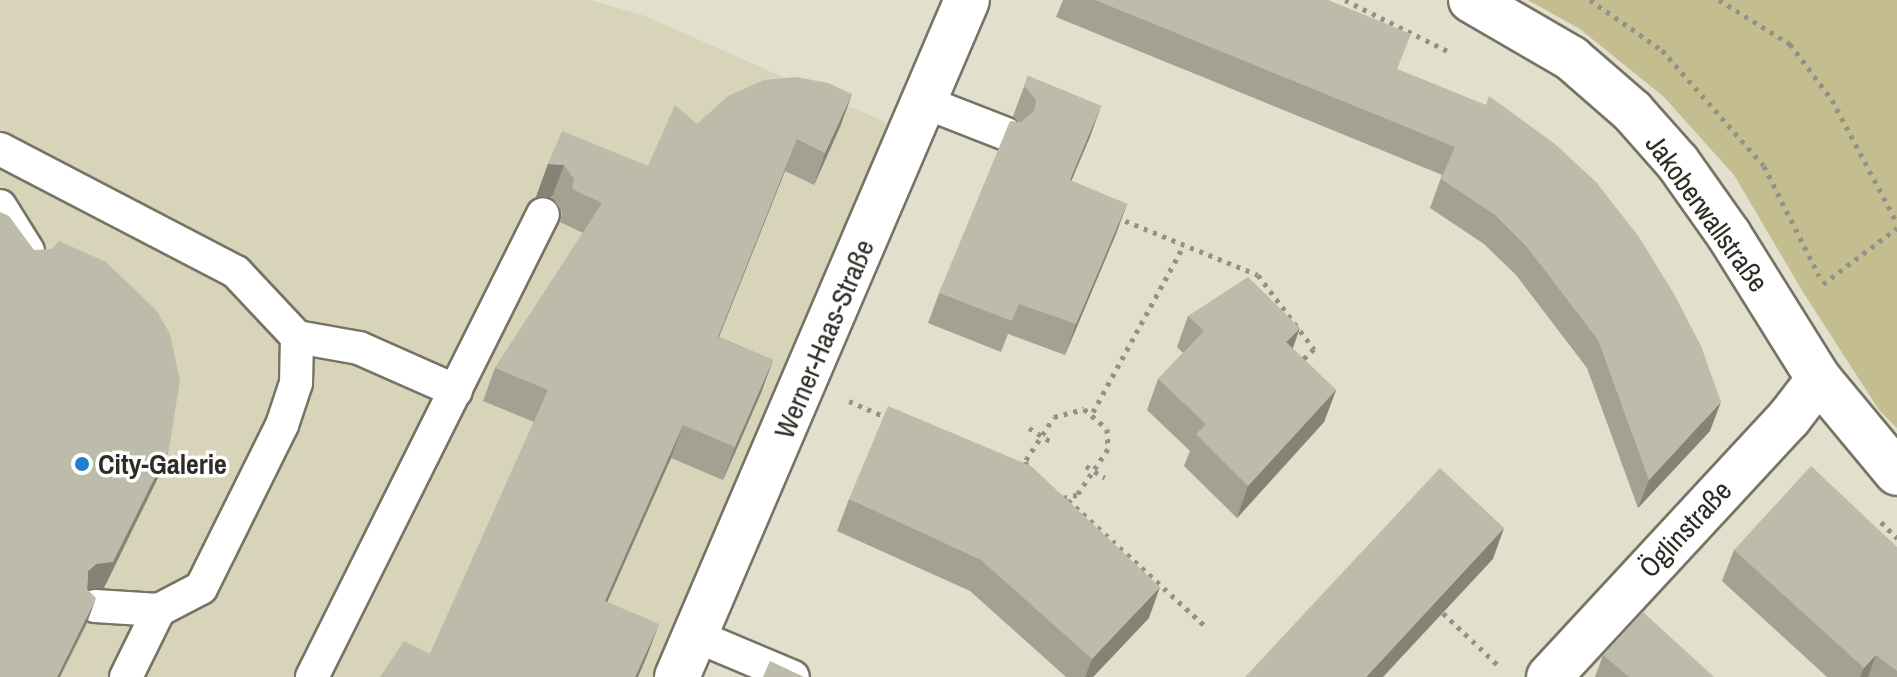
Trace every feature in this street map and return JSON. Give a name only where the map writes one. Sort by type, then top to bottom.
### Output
[{"type":"street","name":"Werner-Haas-Straße","points":[[677,677],[807,383],[967,0]]},
{"type":"street","name":"Jakoberwallstraße","points":[[1471,0],[1571,58],[1632,111],[1678,163],[1729,235],[1819,379],[1897,473]]},
{"type":"street","name":"Öglinstraße","points":[[1549,677],[1789,418],[1819,379]]},
{"type":"lane","points":[[924,102],[1006,134]]},
{"type":"lane","points":[[0,149],[236,272],[297,337],[359,348],[456,391]]},
{"type":"lane","points":[[0,206],[33,258]]},
{"type":"lane","points":[[312,677],[543,214]]},
{"type":"lane","points":[[95,606],[159,610],[201,588],[282,425],[296,383],[297,337]]},
{"type":"lane","points":[[126,677],[159,610]]},
{"type":"lane","points":[[696,636],[793,677]]},
{"type":"path","points":[[1345,0],[1466,59]]},
{"type":"path","points":[[1719,0],[1790,44],[1832,100],[1897,226],[1823,284]]},
{"type":"path","points":[[1112,216],[1258,275],[1314,349],[1292,370]]},
{"type":"path","points":[[1093,412],[1184,245]]},
{"type":"path","points":[[807,383],[894,421]]},
{"type":"path","points":[[1024,477],[1026,460],[1040,436],[1063,411],[1093,412]]},
{"type":"path","points":[[1068,500],[1095,471],[1109,439],[1093,412]]},
{"type":"path","points":[[1029,428],[1050,441]]},
{"type":"path","points":[[1086,466],[1105,478]]},
{"type":"path","points":[[1010,471],[1024,477],[1040,497],[1068,500],[1205,626]]},
{"type":"path","points":[[1033,510],[1040,497]]},
{"type":"path","points":[[1877,519],[1897,538]]},
{"type":"path","points":[[1443,613],[1511,677]]},
{"type":"shaded area","points":[[0,0],[591,0],[645,16],[910,133],[677,677],[0,677]]},
{"type":"shaded area","points":[[1528,0],[1897,0],[1897,428],[1879,410],[1803,292],[1734,175],[1664,97],[1580,29]]},
{"type":"building","points":[[1095,0],[1328,0],[1411,34],[1397,69],[1486,105],[1489,96],[1555,144],[1596,182],[1639,237],[1674,294],[1701,346],[1721,402],[1649,480],[1598,340],[1527,247],[1495,215],[1441,179],[1455,147]]},
{"type":"building","points":[[1028,76],[1101,106],[1070,180],[1127,204],[1076,324],[1019,304],[1012,321],[939,293],[1010,121],[1021,122],[1034,111],[1036,100],[1024,86]]},
{"type":"building","points":[[796,77],[828,83],[852,94],[825,153],[797,139],[718,337],[773,360],[735,447],[683,425],[605,601],[659,624],[635,677],[380,677],[404,641],[430,654],[548,390],[495,368],[602,203],[572,189],[574,179],[564,165],[548,164],[562,131],[648,166],[675,105],[697,124],[728,96],[764,80]]},
{"type":"building","name":"City-Galerie","points":[[0,212],[9,216],[34,250],[52,249],[59,241],[106,262],[157,311],[170,334],[180,380],[169,449],[113,562],[96,564],[88,571],[87,589],[96,598],[57,677],[0,677]]},
{"type":"building","points":[[1248,277],[1300,328],[1286,342],[1336,390],[1248,486],[1196,434],[1206,424],[1158,379],[1204,331],[1188,316]]},
{"type":"building","points":[[888,406],[1031,466],[1160,587],[1092,659],[981,560],[849,499]]},
{"type":"building","points":[[1811,466],[1897,547],[1897,671],[1876,655],[1864,668],[1734,550]]},
{"type":"building","points":[[1440,468],[1504,528],[1366,677],[1245,677]]},
{"type":"building","points":[[1643,612],[1714,677],[1629,677],[1603,655]]},
{"type":"building","points":[[770,661],[804,677],[763,677]]},
{"type":"place","name":"City-Galerie","points":[[82,464]]}]
